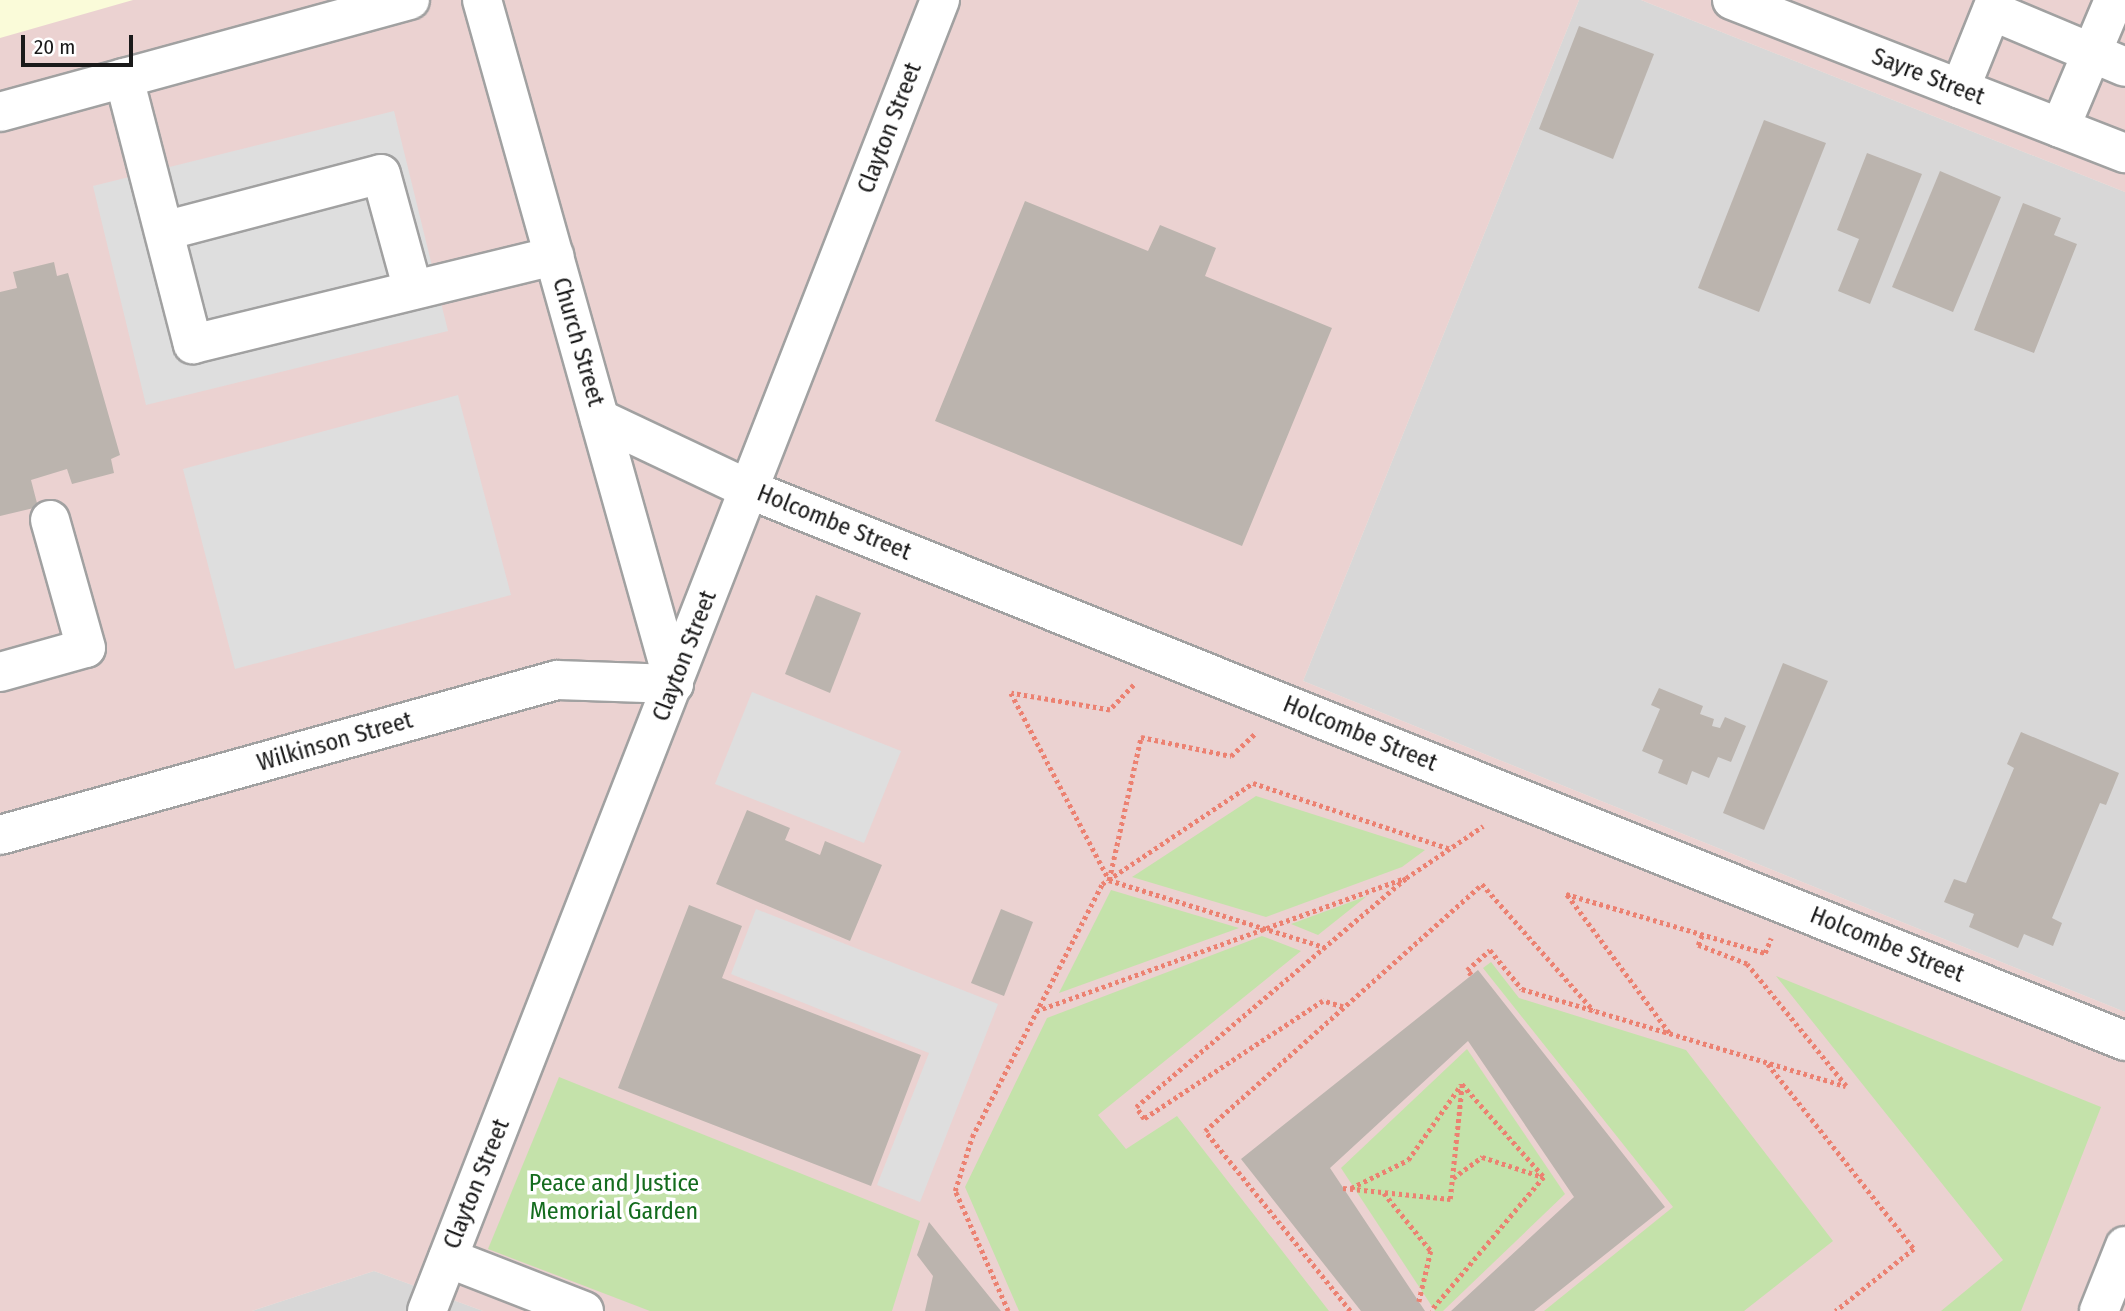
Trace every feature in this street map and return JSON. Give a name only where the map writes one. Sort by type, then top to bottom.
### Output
[{"type":"street","points":[[0,112],[410,0]]},
{"type":"street","name":"Church Street","points":[[482,0],[674,684]]},
{"type":"street","name":"Clayton Street","points":[[427,1311],[940,0]]},
{"type":"street","name":"Sayre Street","points":[[1731,0],[2125,153]]},
{"type":"street","points":[[2060,128],[2108,60],[2114,0]]},
{"type":"street","points":[[1960,89],[1994,6],[2108,60]]},
{"type":"street","points":[[124,78],[193,344],[554,256]]},
{"type":"street","points":[[164,231],[381,174],[413,290]]},
{"type":"street","name":"Holcombe Street","points":[[600,419],[748,489],[2125,1041]]},
{"type":"street","points":[[0,672],[86,648],[50,520]]},
{"type":"street","name":"Wilkinson Street","points":[[0,835],[557,680],[674,684]]},
{"type":"street","points":[[2099,1311],[2125,1246]]},
{"type":"street","points":[[448,1258],[584,1311]]},
{"type":"path","points":[[1163,655],[1110,710],[1011,693],[1109,880],[1324,947]]},
{"type":"path","points":[[1008,1311],[955,1191],[972,1137],[1036,1011],[1109,880],[1142,737],[1231,756],[1283,703]]},
{"type":"path","points":[[1109,880],[1253,783],[1450,849],[1406,878],[1136,1107],[1144,1119],[1323,1001],[1344,1008]]},
{"type":"path","points":[[1036,1011],[1260,928],[1406,878]]},
{"type":"path","points":[[1349,1311],[1205,1131],[1482,884],[1594,1011]]},
{"type":"path","points":[[1670,1034],[1566,894],[1765,953],[1786,905]]},
{"type":"path","points":[[1471,975],[1467,970],[1490,950],[1522,989],[1846,1086],[1747,964],[1698,945],[1702,935]]},
{"type":"path","points":[[1766,1063],[1914,1249],[1836,1311]]},
{"type":"path","points":[[1461,1084],[1544,1177]]},
{"type":"path","points":[[1461,1084],[1450,1199],[1347,1188],[1408,1160],[1461,1084]]},
{"type":"path","points":[[1452,1178],[1482,1157],[1544,1177]]},
{"type":"path","points":[[1432,1311],[1544,1177]]},
{"type":"path","points":[[1384,1193],[1431,1251],[1419,1302]]},
{"type":"shaded area","points":[[0,0],[1579,0],[1303,681],[2125,1012],[2125,1311],[483,1311],[374,1271],[252,1311],[0,1311]]},
{"type":"shaded area","points":[[0,0],[133,0],[0,38]]},
{"type":"shaded area","points":[[1579,0],[1641,0],[2125,192],[2125,1012],[1303,681]]},
{"type":"shaded area","points":[[1641,0],[2125,0],[2125,192]]},
{"type":"shaded area","points":[[394,111],[448,331],[146,405],[93,186]]},
{"type":"shaded area","points":[[458,395],[511,595],[235,669],[183,469]]},
{"type":"shaded area","points":[[752,692],[901,751],[864,843],[715,784]]},
{"type":"shaded area","points":[[756,909],[998,1004],[920,1202],[877,1185],[929,1053],[731,974]]},
{"type":"shaded area","points":[[374,1271],[483,1311],[252,1311]]},
{"type":"green space","points":[[1256,796],[1425,850],[1402,867],[1266,917],[1132,877]]},
{"type":"green space","points":[[1111,890],[1239,928],[1059,993]]},
{"type":"green space","points":[[1367,896],[1318,935],[1291,924]]},
{"type":"green space","points":[[1262,936],[1301,951],[1098,1115],[1126,1149],[1177,1116],[1329,1311],[1019,1311],[965,1187],[1047,1018]]},
{"type":"green space","points":[[1491,962],[1519,998],[1686,1050],[1833,1241],[1744,1311],[1544,1311],[1673,1207],[1483,968]]},
{"type":"green space","points":[[1776,976],[2101,1107],[2021,1311],[1941,1311],[2003,1260]]},
{"type":"green space","points":[[1467,1049],[1565,1194],[1443,1311],[1435,1311],[1341,1168]]},
{"type":"green space","name":"Peace and Justice Memorial Garden","points":[[559,1077],[920,1221],[892,1311],[650,1311],[488,1249]]},
{"type":"building","points":[[1579,26],[1654,54],[1613,159],[1539,129]]},
{"type":"building","points":[[1764,120],[1826,143],[1759,312],[1698,288]]},
{"type":"building","points":[[1867,153],[1922,174],[1870,304],[1838,291],[1859,239],[1837,230]]},
{"type":"building","points":[[1940,171],[2001,197],[1953,312],[1892,287]]},
{"type":"building","points":[[1025,201],[1148,251],[1160,225],[1216,248],[1205,276],[1332,328],[1242,546],[935,421]]},
{"type":"building","points":[[2023,203],[2061,218],[2054,235],[2077,244],[2034,353],[1974,330]]},
{"type":"building","points":[[54,262],[57,276],[68,273],[120,455],[111,459],[114,473],[72,484],[67,469],[31,480],[38,507],[0,516],[0,292],[17,288],[13,272]]},
{"type":"building","points":[[816,595],[861,613],[830,693],[785,674]]},
{"type":"building","points":[[1783,663],[1828,681],[1764,830],[1723,813]]},
{"type":"building","points":[[1659,688],[1703,706],[1700,714],[1714,719],[1712,726],[1720,728],[1725,717],[1746,726],[1731,762],[1718,757],[1709,778],[1692,771],[1687,785],[1658,773],[1663,760],[1642,751],[1660,709],[1651,705]]},
{"type":"building","points":[[2021,732],[2119,773],[2106,805],[2100,803],[2052,918],[2062,923],[2053,946],[2024,934],[2018,948],[1969,927],[1974,914],[1944,902],[1954,879],[1966,883],[2014,768],[2007,764]]},
{"type":"building","points":[[747,810],[790,828],[785,840],[820,855],[825,841],[882,865],[850,941],[716,884]]},
{"type":"building","points":[[689,905],[742,926],[722,978],[921,1055],[871,1186],[618,1088]]},
{"type":"building","points":[[1001,909],[1033,922],[1004,996],[971,983]]},
{"type":"building","points":[[1478,970],[1665,1207],[1534,1311],[1451,1311],[1574,1197],[1468,1041],[1330,1168],[1425,1311],[1361,1311],[1241,1159]]},
{"type":"building","points":[[929,1222],[1001,1311],[925,1311],[933,1276],[917,1255]]}]
